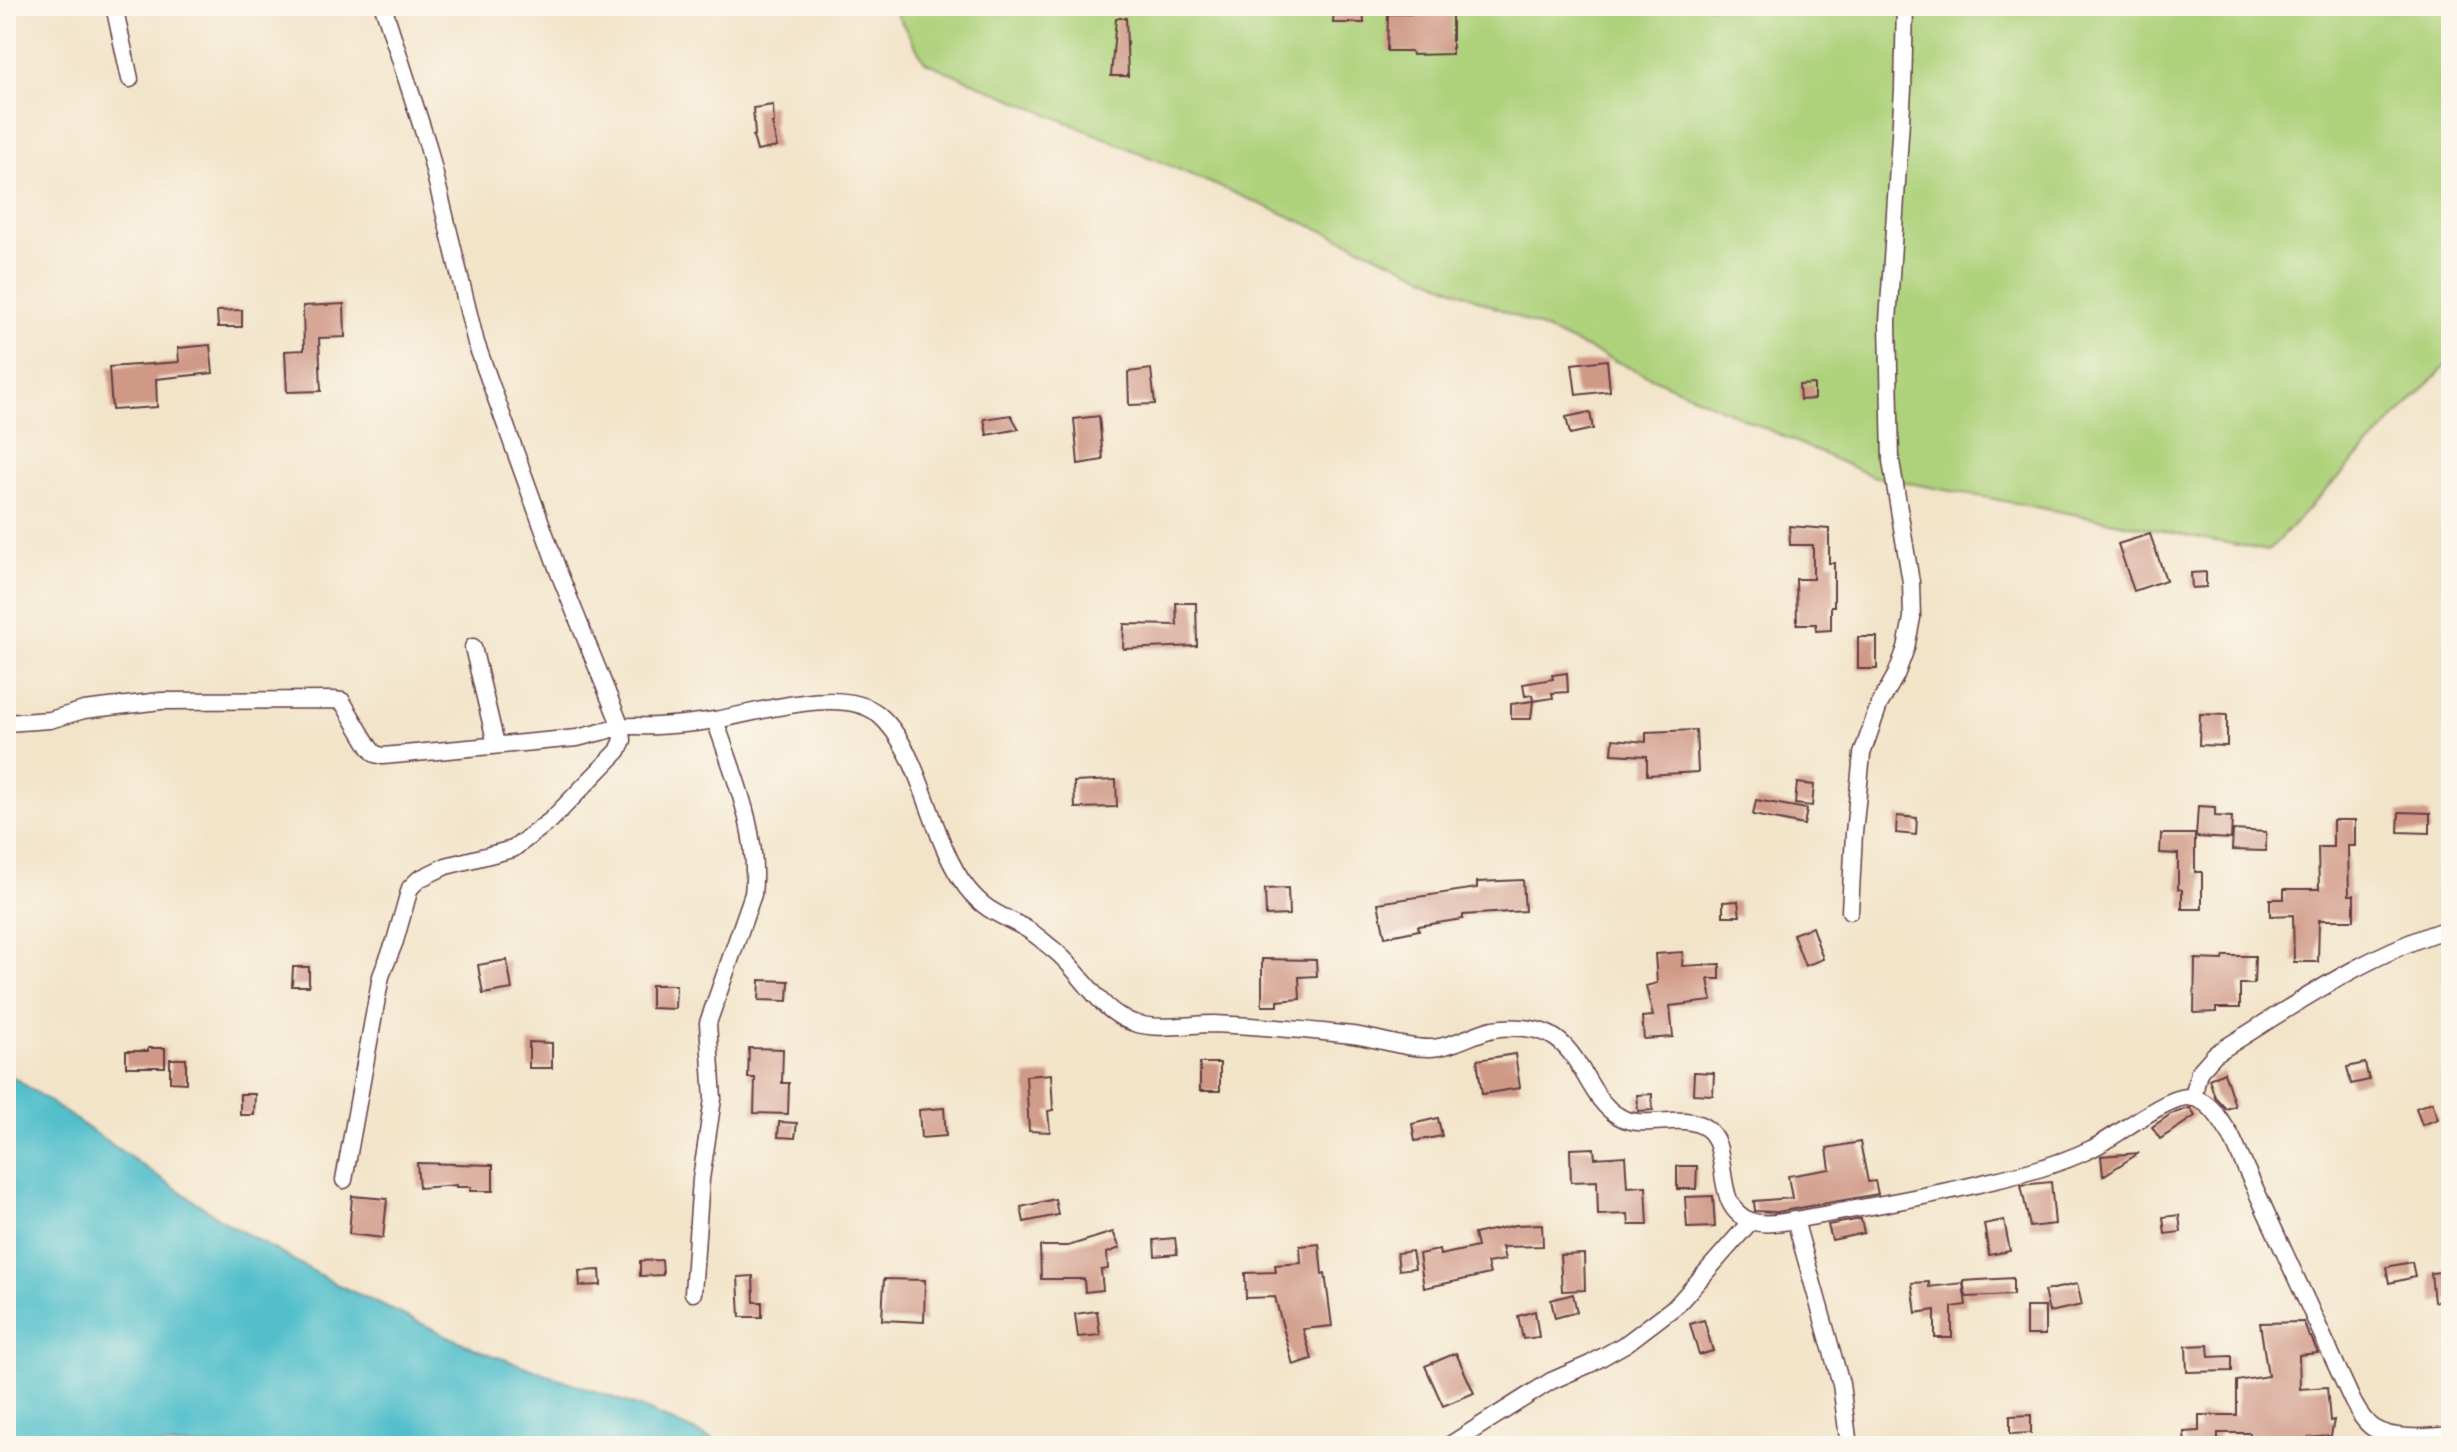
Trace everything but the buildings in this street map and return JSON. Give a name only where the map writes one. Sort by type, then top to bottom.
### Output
[{"type":"street","points":[[114,6],[130,79]]},
{"type":"street","points":[[344,1180],[381,976],[410,888],[419,879],[446,866],[513,849],[551,820],[618,751],[623,740],[621,727],[559,573],[476,343],[428,146],[383,6]]},
{"type":"street","points":[[1850,911],[1862,754],[1879,705],[1896,675],[1906,648],[1912,618],[1911,582],[1891,461],[1888,322],[1903,89],[1905,6]]},
{"type":"street","points":[[473,647],[496,744]]},
{"type":"street","points":[[6,723],[50,720],[84,710],[161,701],[333,700],[342,701],[375,754],[383,756],[577,738],[621,727],[715,720],[795,703],[857,704],[876,712],[907,752],[949,859],[965,886],[989,911],[1028,930],[1062,957],[1111,1010],[1134,1023],[1161,1027],[1212,1024],[1356,1035],[1431,1048],[1463,1042],[1493,1029],[1528,1028],[1552,1035],[1574,1056],[1607,1106],[1621,1118],[1646,1123],[1688,1122],[1707,1128],[1718,1145],[1725,1189],[1735,1210],[1751,1221],[1772,1223],[1795,1220],[1961,1188],[2068,1160],[2109,1141],[2171,1101],[2193,1098],[2203,1101],[2231,1136],[2361,1416],[2373,1428],[2392,1435],[2451,1435]]},
{"type":"street","points":[[693,1293],[701,1179],[713,1099],[708,1023],[753,894],[755,872],[748,819],[715,720]]},
{"type":"street","points":[[2193,1098],[2199,1072],[2215,1054],[2352,971],[2400,946],[2451,928]]},
{"type":"street","points":[[1795,1220],[1841,1384],[1849,1446]]},
{"type":"street","points":[[1448,1446],[1551,1381],[1627,1343],[1677,1305],[1751,1221]]},
{"type":"street","points":[[2373,1428],[2374,1446]]},
{"type":"green space","points":[[892,6],[2451,6],[2451,360],[2268,551],[1872,476],[1338,237],[925,62]]},
{"type":"water","points":[[6,1072],[225,1222],[338,1285],[478,1350],[640,1407],[727,1446],[6,1446]]}]
